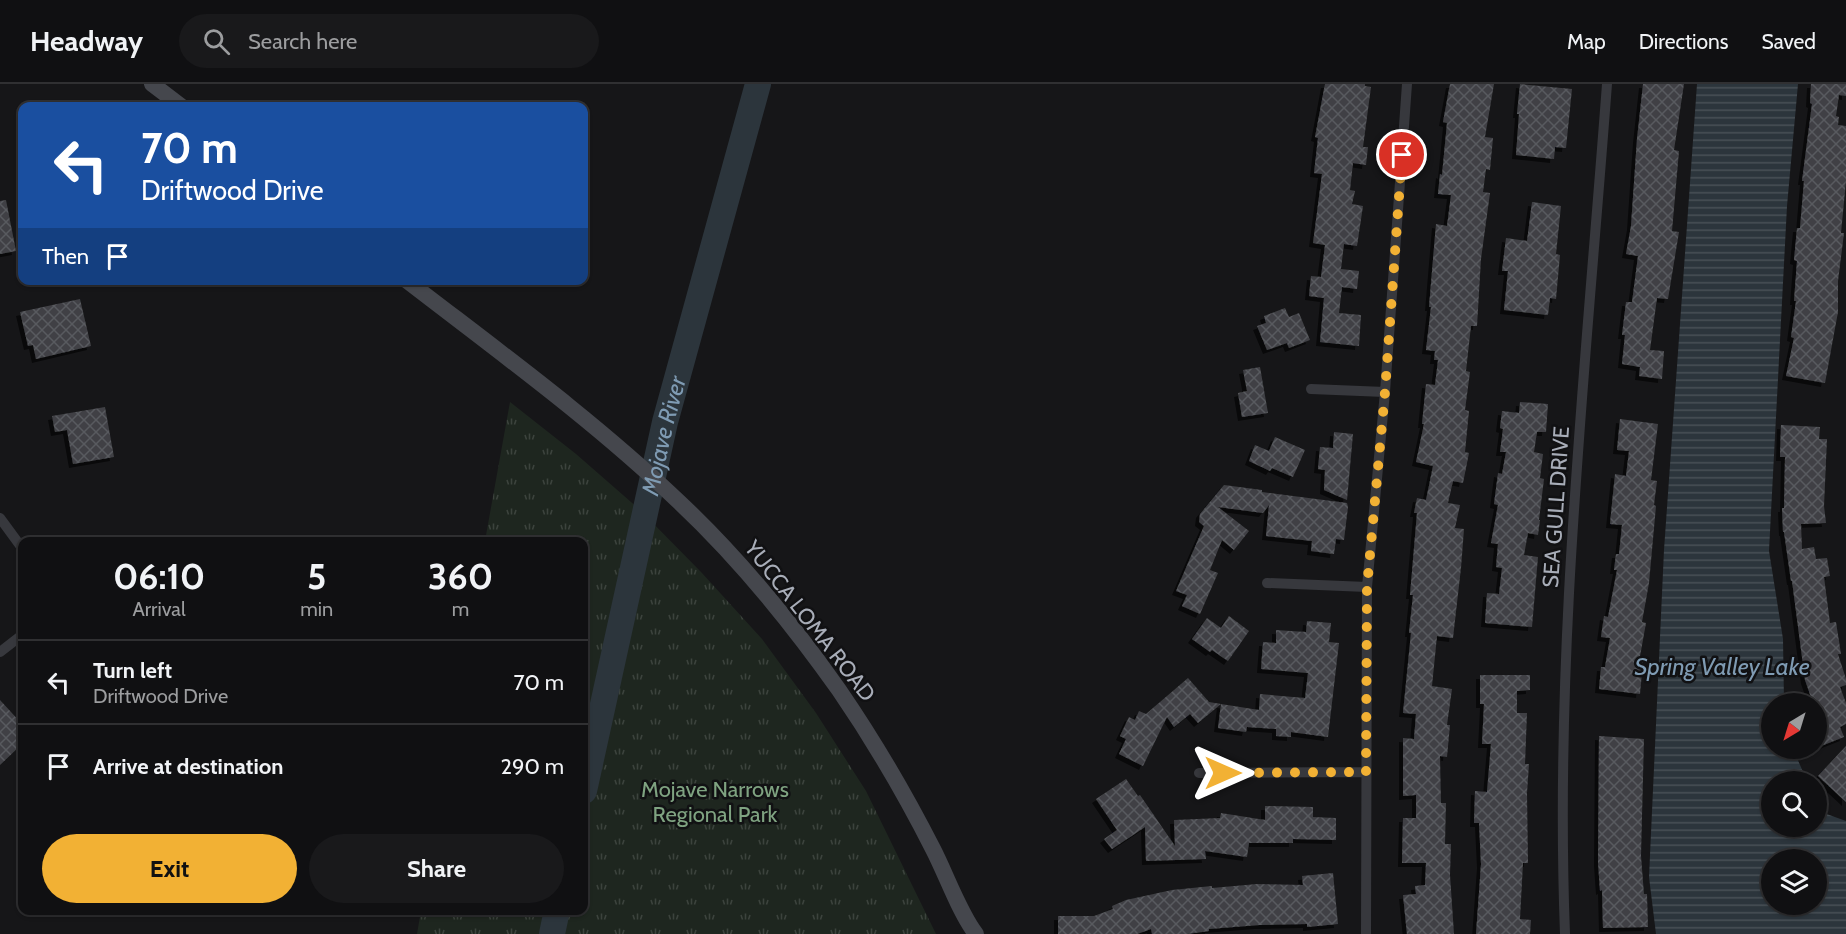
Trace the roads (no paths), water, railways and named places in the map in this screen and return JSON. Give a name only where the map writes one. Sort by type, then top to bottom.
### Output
[{"type":"main road","points":[[152,84],[176,102]]},
{"type":"main road","name":"YUCCA LOMA ROAD","points":[[412,285],[630,457],[679,501],[762,589],[838,688],[879,749],[918,820],[974,932]]},
{"type":"street","points":[[1366,934],[1367,587],[1385,392],[1407,84]]},
{"type":"street","name":"SEA GULL DRIVE","points":[[1565,934],[1562,854],[1568,592],[1607,84]]},
{"type":"street","points":[[1311,389],[1385,392]]},
{"type":"street","points":[[0,518],[18,543]]},
{"type":"street","points":[[1267,583],[1367,587]]},
{"type":"street","points":[[0,652],[18,638]]},
{"type":"street","points":[[1199,773],[1366,772]]},
{"type":"water","name":"Spring Valley Lake","points":[[1697,84],[1798,84],[1787,206],[1769,551],[1783,639],[1784,693],[1761,693],[1761,759],[1797,759],[1803,771],[1761,771],[1761,837],[1827,837],[1827,814],[1846,821],[1846,934],[1656,934],[1649,877],[1664,550]]},
{"type":"waterway","name":"Mojave River","points":[[588,773],[665,422],[758,84]]},
{"type":"waterway","name":"Mojave River","points":[[552,934],[556,915]]},
{"type":"park label","name":"Mojave Narrows Regional Park","points":[[715,802]]}]
